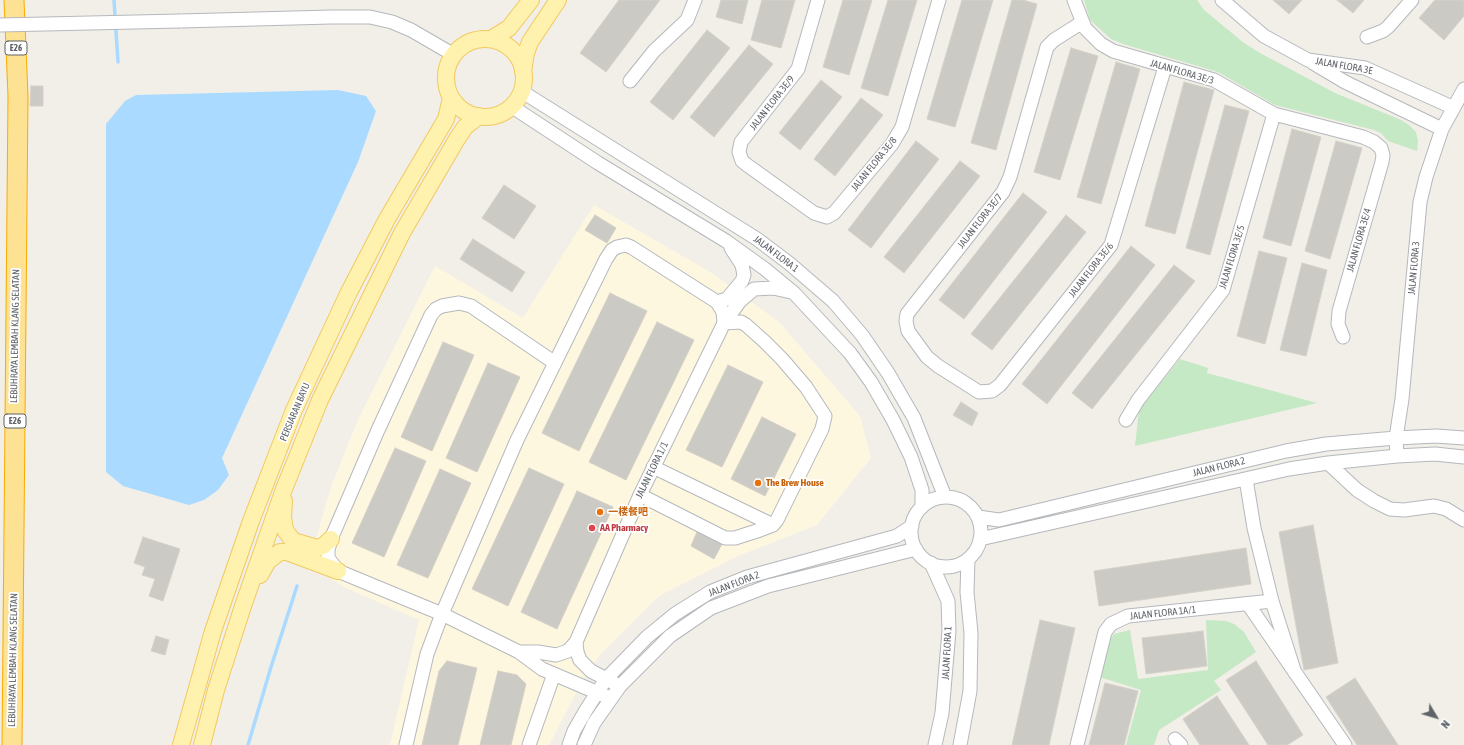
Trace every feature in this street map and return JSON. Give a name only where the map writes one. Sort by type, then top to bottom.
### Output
[{"type":"highway","name":"LEBUHRAYA LEMBAH KLANG SELATAN","points":[[12,745],[18,103],[14,0]]},
{"type":"main road","points":[[491,39],[509,28],[531,0]]},
{"type":"main road","points":[[523,72],[520,62],[509,47],[491,39],[480,39],[461,47],[454,55],[448,65],[446,76],[447,87],[452,98],[459,107],[468,113],[479,116],[491,116],[502,112],[511,106],[521,91],[526,53],[530,42],[558,0]]},
{"type":"main road","name":"PERSIARAN BAYU","points":[[182,745],[213,631],[251,521],[294,410],[348,294],[387,219],[446,119],[452,98]]},
{"type":"main road","name":"PERSIARAN BAYU","points":[[202,745],[216,690],[243,606],[284,489],[320,400],[402,233],[456,139],[465,127],[479,116]]},
{"type":"main road","points":[[284,489],[283,517],[285,530],[288,536],[293,541],[317,548],[323,546],[331,539]]},
{"type":"main road","points":[[243,606],[268,562],[280,552],[287,552],[338,570]]},
{"type":"street","points":[[630,81],[654,52],[687,20],[695,0]]},
{"type":"street","name":"JALAN FLORA 3E/9","points":[[778,186],[742,161],[739,156],[739,147],[741,142],[796,73],[818,0]]},
{"type":"street","name":"JALAN FLORA 3E/8","points":[[778,186],[818,215],[827,217],[834,213],[892,144],[902,127],[939,0]]},
{"type":"street","name":"JALAN FLORA 3E/3","points":[[1074,0],[1082,23],[1090,33],[1106,47],[1164,67],[1218,82],[1255,105],[1274,114],[1363,137],[1377,145]]},
{"type":"street","points":[[1367,37],[1383,31],[1412,0]]},
{"type":"street","name":"JALAN FLORA 3E","points":[[1230,2],[1264,36],[1308,60],[1365,68],[1452,107]]},
{"type":"street","points":[[0,25],[370,17],[392,22],[411,30],[454,55]]},
{"type":"street","name":"JALAN FLORA 3E/7","points":[[938,366],[927,357],[908,331],[906,321],[907,314],[1003,192],[1010,177],[1047,47],[1054,40],[1082,23]]},
{"type":"street","points":[[1308,60],[1346,82],[1442,129]]},
{"type":"street","name":"JALAN FLORA 3E/6","points":[[938,366],[979,392],[987,393],[996,389],[1106,252],[1116,235],[1164,67]]},
{"type":"street","name":"JALAN FLORA 3","points":[[1397,456],[1396,438],[1402,399],[1420,202],[1426,177],[1442,129],[1452,107],[1464,89]]},
{"type":"street","name":"JALAN FLORA 1","points":[[521,91],[757,239],[795,268],[833,301],[866,341],[888,373],[914,418],[945,497]]},
{"type":"street","name":"JALAN FLORA 1","points":[[511,106],[598,163],[726,241],[765,269],[794,293],[850,353],[871,382],[894,420],[911,457],[922,490],[922,507]]},
{"type":"street","name":"JALAN FLORA 3E/5","points":[[1126,420],[1138,400],[1223,290],[1274,114]]},
{"type":"street","name":"JALAN FLORA 3E/4","points":[[1343,337],[1338,324],[1339,312],[1383,159],[1382,152],[1377,145]]},
{"type":"street","points":[[717,302],[727,299],[742,281],[744,275],[742,266],[726,241]]},
{"type":"street","points":[[406,745],[427,654],[442,614],[500,478],[554,363],[606,259],[617,247],[626,245],[717,302],[723,312],[724,323],[741,322],[758,335],[782,359],[806,387],[825,416],[817,439],[777,520],[773,525],[735,538],[725,538],[640,495]]},
{"type":"street","name":"JALAN FLORA 1/1","points":[[576,642],[640,495],[724,323],[740,301],[754,289],[773,288],[794,293]]},
{"type":"street","points":[[554,363],[471,306],[459,303],[442,306],[436,309],[432,314],[378,430],[331,539],[328,550],[328,558],[338,570],[442,614],[519,652],[533,664],[610,698]]},
{"type":"street","name":"JALAN FLORA 2","points":[[978,517],[999,520],[1286,451],[1326,444],[1436,436],[1464,438]]},
{"type":"street","name":"JALAN FLORA 2","points":[[980,539],[1246,479],[1328,463],[1435,454],[1464,457]]},
{"type":"street","points":[[1328,463],[1357,490],[1390,509],[1404,510],[1434,506],[1446,509],[1464,520]]},
{"type":"street","points":[[653,467],[773,525]]},
{"type":"street","points":[[1246,479],[1254,528],[1272,601],[1295,673]]},
{"type":"street","points":[[916,549],[912,538],[912,526],[922,507],[937,498],[945,497],[955,498],[964,502],[972,509],[978,517],[981,528],[980,539],[976,550],[968,559],[960,564],[940,566],[931,563]]},
{"type":"street","name":"JALAN FLORA 2","points":[[568,745],[574,731],[606,679],[648,637],[675,614],[710,592],[747,577],[897,536],[912,526]]},
{"type":"street","name":"JALAN FLORA 1","points":[[916,549],[922,557],[931,563],[948,601],[949,631],[942,713],[935,745]]},
{"type":"street","name":"JALAN FLORA 2","points":[[584,745],[594,723],[610,698],[620,686],[670,636],[711,608],[768,586],[916,549]]},
{"type":"street","points":[[960,745],[970,691],[971,633],[967,592],[968,559]]},
{"type":"street","name":"JALAN FLORA 1A/1","points":[[1077,745],[1105,632],[1111,624],[1128,616],[1272,601]]},
{"type":"street","points":[[1248,604],[1345,745]]},
{"type":"street","points":[[519,652],[538,652],[556,655],[568,651],[576,642]]},
{"type":"street","points":[[576,642],[580,660],[591,671],[620,686]]},
{"type":"street","points":[[529,745],[554,674]]},
{"type":"shaded area","points":[[594,205],[712,273],[779,322],[860,416],[871,458],[817,525],[738,556],[659,596],[600,655],[583,680],[549,745],[390,745],[419,620],[344,587],[309,564],[330,490],[357,422],[435,266],[523,318]]},
{"type":"green space","points":[[1084,0],[1197,0],[1204,10],[1244,43],[1260,53],[1335,93],[1399,119],[1409,125],[1416,132],[1418,141],[1417,151],[1388,141],[1381,133],[1374,130],[1275,105],[1218,72],[1123,44],[1111,39],[1090,20]]},
{"type":"green space","points":[[1180,359],[1208,368],[1207,373],[1317,403],[1135,446],[1139,410]]},
{"type":"green space","points":[[1206,620],[1226,621],[1234,624],[1244,632],[1256,652],[1214,681],[1221,690],[1159,730],[1154,745],[1126,745],[1141,690],[1096,676],[1102,650],[1114,634],[1130,630],[1138,679],[1208,670]]},
{"type":"water","points":[[338,90],[366,96],[376,111],[358,162],[222,458],[229,475],[218,490],[204,500],[189,505],[123,486],[106,472],[106,124],[125,101],[136,95]]},
{"type":"building","points":[[619,0],[660,0],[606,72],[580,53]]},
{"type":"building","points":[[721,0],[748,0],[742,24],[716,17]]},
{"type":"building","points":[[762,0],[795,0],[781,48],[751,40]]},
{"type":"building","points":[[843,0],[872,0],[849,75],[823,67]]},
{"type":"building","points":[[888,0],[917,0],[888,96],[861,88]]},
{"type":"building","points":[[962,0],[993,0],[955,127],[927,119]]},
{"type":"building","points":[[1012,0],[1023,0],[1037,4],[996,150],[971,143]]},
{"type":"building","points":[[1273,0],[1302,0],[1289,14]]},
{"type":"building","points":[[1337,0],[1364,0],[1353,13]]},
{"type":"building","points":[[1435,0],[1464,0],[1464,16],[1444,40],[1419,18]]},
{"type":"building","points":[[707,30],[730,48],[673,120],[650,102]]},
{"type":"building","points":[[749,45],[773,64],[714,137],[690,117]]},
{"type":"building","points":[[1071,48],[1098,56],[1060,180],[1034,172]]},
{"type":"building","points":[[1116,62],[1140,69],[1101,204],[1077,197]]},
{"type":"building","points":[[821,80],[842,97],[800,150],[779,133]]},
{"type":"building","points":[[1184,82],[1214,90],[1175,234],[1145,226]]},
{"type":"building","points":[[31,86],[43,86],[43,106],[30,106]]},
{"type":"building","points":[[861,98],[883,115],[835,176],[814,159]]},
{"type":"building","points":[[1225,105],[1249,111],[1210,255],[1186,248]]},
{"type":"building","points":[[1292,129],[1321,137],[1291,246],[1263,238]]},
{"type":"building","points":[[916,141],[939,159],[871,248],[848,230]]},
{"type":"building","points":[[1336,141],[1362,148],[1330,259],[1305,251]]},
{"type":"building","points":[[960,161],[980,176],[904,273],[884,257]]},
{"type":"building","points":[[504,185],[536,206],[514,239],[482,218]]},
{"type":"building","points":[[1023,193],[1047,212],[964,319],[939,300]]},
{"type":"building","points":[[595,215],[616,228],[607,243],[585,230]]},
{"type":"building","points":[[1066,215],[1086,232],[992,350],[971,334]]},
{"type":"building","points":[[473,239],[525,272],[512,292],[460,259]]},
{"type":"building","points":[[1131,246],[1155,265],[1047,404],[1022,384]]},
{"type":"building","points":[[1259,251],[1287,258],[1265,344],[1237,336]]},
{"type":"building","points":[[1302,263],[1327,270],[1306,356],[1280,350]]},
{"type":"building","points":[[1174,265],[1195,281],[1092,409],[1072,393]]},
{"type":"building","points":[[610,293],[647,311],[579,451],[542,433]]},
{"type":"building","points":[[657,322],[694,340],[626,480],[589,462]]},
{"type":"building","points":[[443,342],[474,355],[432,451],[401,437]]},
{"type":"building","points":[[488,363],[520,377],[477,472],[446,458]]},
{"type":"building","points":[[728,365],[763,382],[722,467],[686,450]]},
{"type":"building","points":[[961,402],[978,413],[972,426],[953,415]]},
{"type":"building","points":[[762,417],[796,434],[765,496],[731,479]]},
{"type":"building","points":[[395,448],[426,461],[384,557],[352,543]]},
{"type":"building","points":[[529,468],[564,484],[508,606],[472,589]]},
{"type":"building","points":[[440,469],[471,483],[428,578],[397,565]]},
{"type":"building","points":[[577,491],[613,507],[557,629],[521,612]]},
{"type":"building","points":[[1313,525],[1338,663],[1304,670],[1279,532]]},
{"type":"building","points":[[697,532],[722,544],[714,559],[691,546]]},
{"type":"building","points":[[143,537],[180,549],[163,601],[149,596],[155,579],[142,575],[145,567],[134,563]]},
{"type":"building","points":[[1246,548],[1251,584],[1099,606],[1094,571]]},
{"type":"building","points":[[1040,620],[1075,628],[1049,745],[1012,745]]},
{"type":"building","points":[[1203,631],[1207,666],[1146,674],[1142,638]]},
{"type":"building","points":[[156,636],[169,640],[165,655],[151,651]]},
{"type":"building","points":[[447,661],[477,668],[458,745],[422,745],[439,671]]},
{"type":"building","points":[[1256,661],[1303,735],[1287,745],[1268,745],[1226,680]]},
{"type":"building","points":[[498,671],[517,675],[526,684],[511,745],[480,745]]},
{"type":"building","points":[[1355,678],[1398,745],[1357,745],[1326,697]]},
{"type":"building","points":[[1105,683],[1138,691],[1124,745],[1089,745]]},
{"type":"building","points":[[1217,696],[1249,745],[1200,745],[1183,719]]},
{"type":"waterway","points":[[114,0],[118,62]]},
{"type":"waterway","points":[[248,745],[297,586]]},
{"type":"place","name":"The Brew House","points":[[758,483]]},
{"type":"place","name":"一楼餐吧","points":[[600,512]]},
{"type":"place","name":"AA Pharmacy","points":[[592,528]]}]
